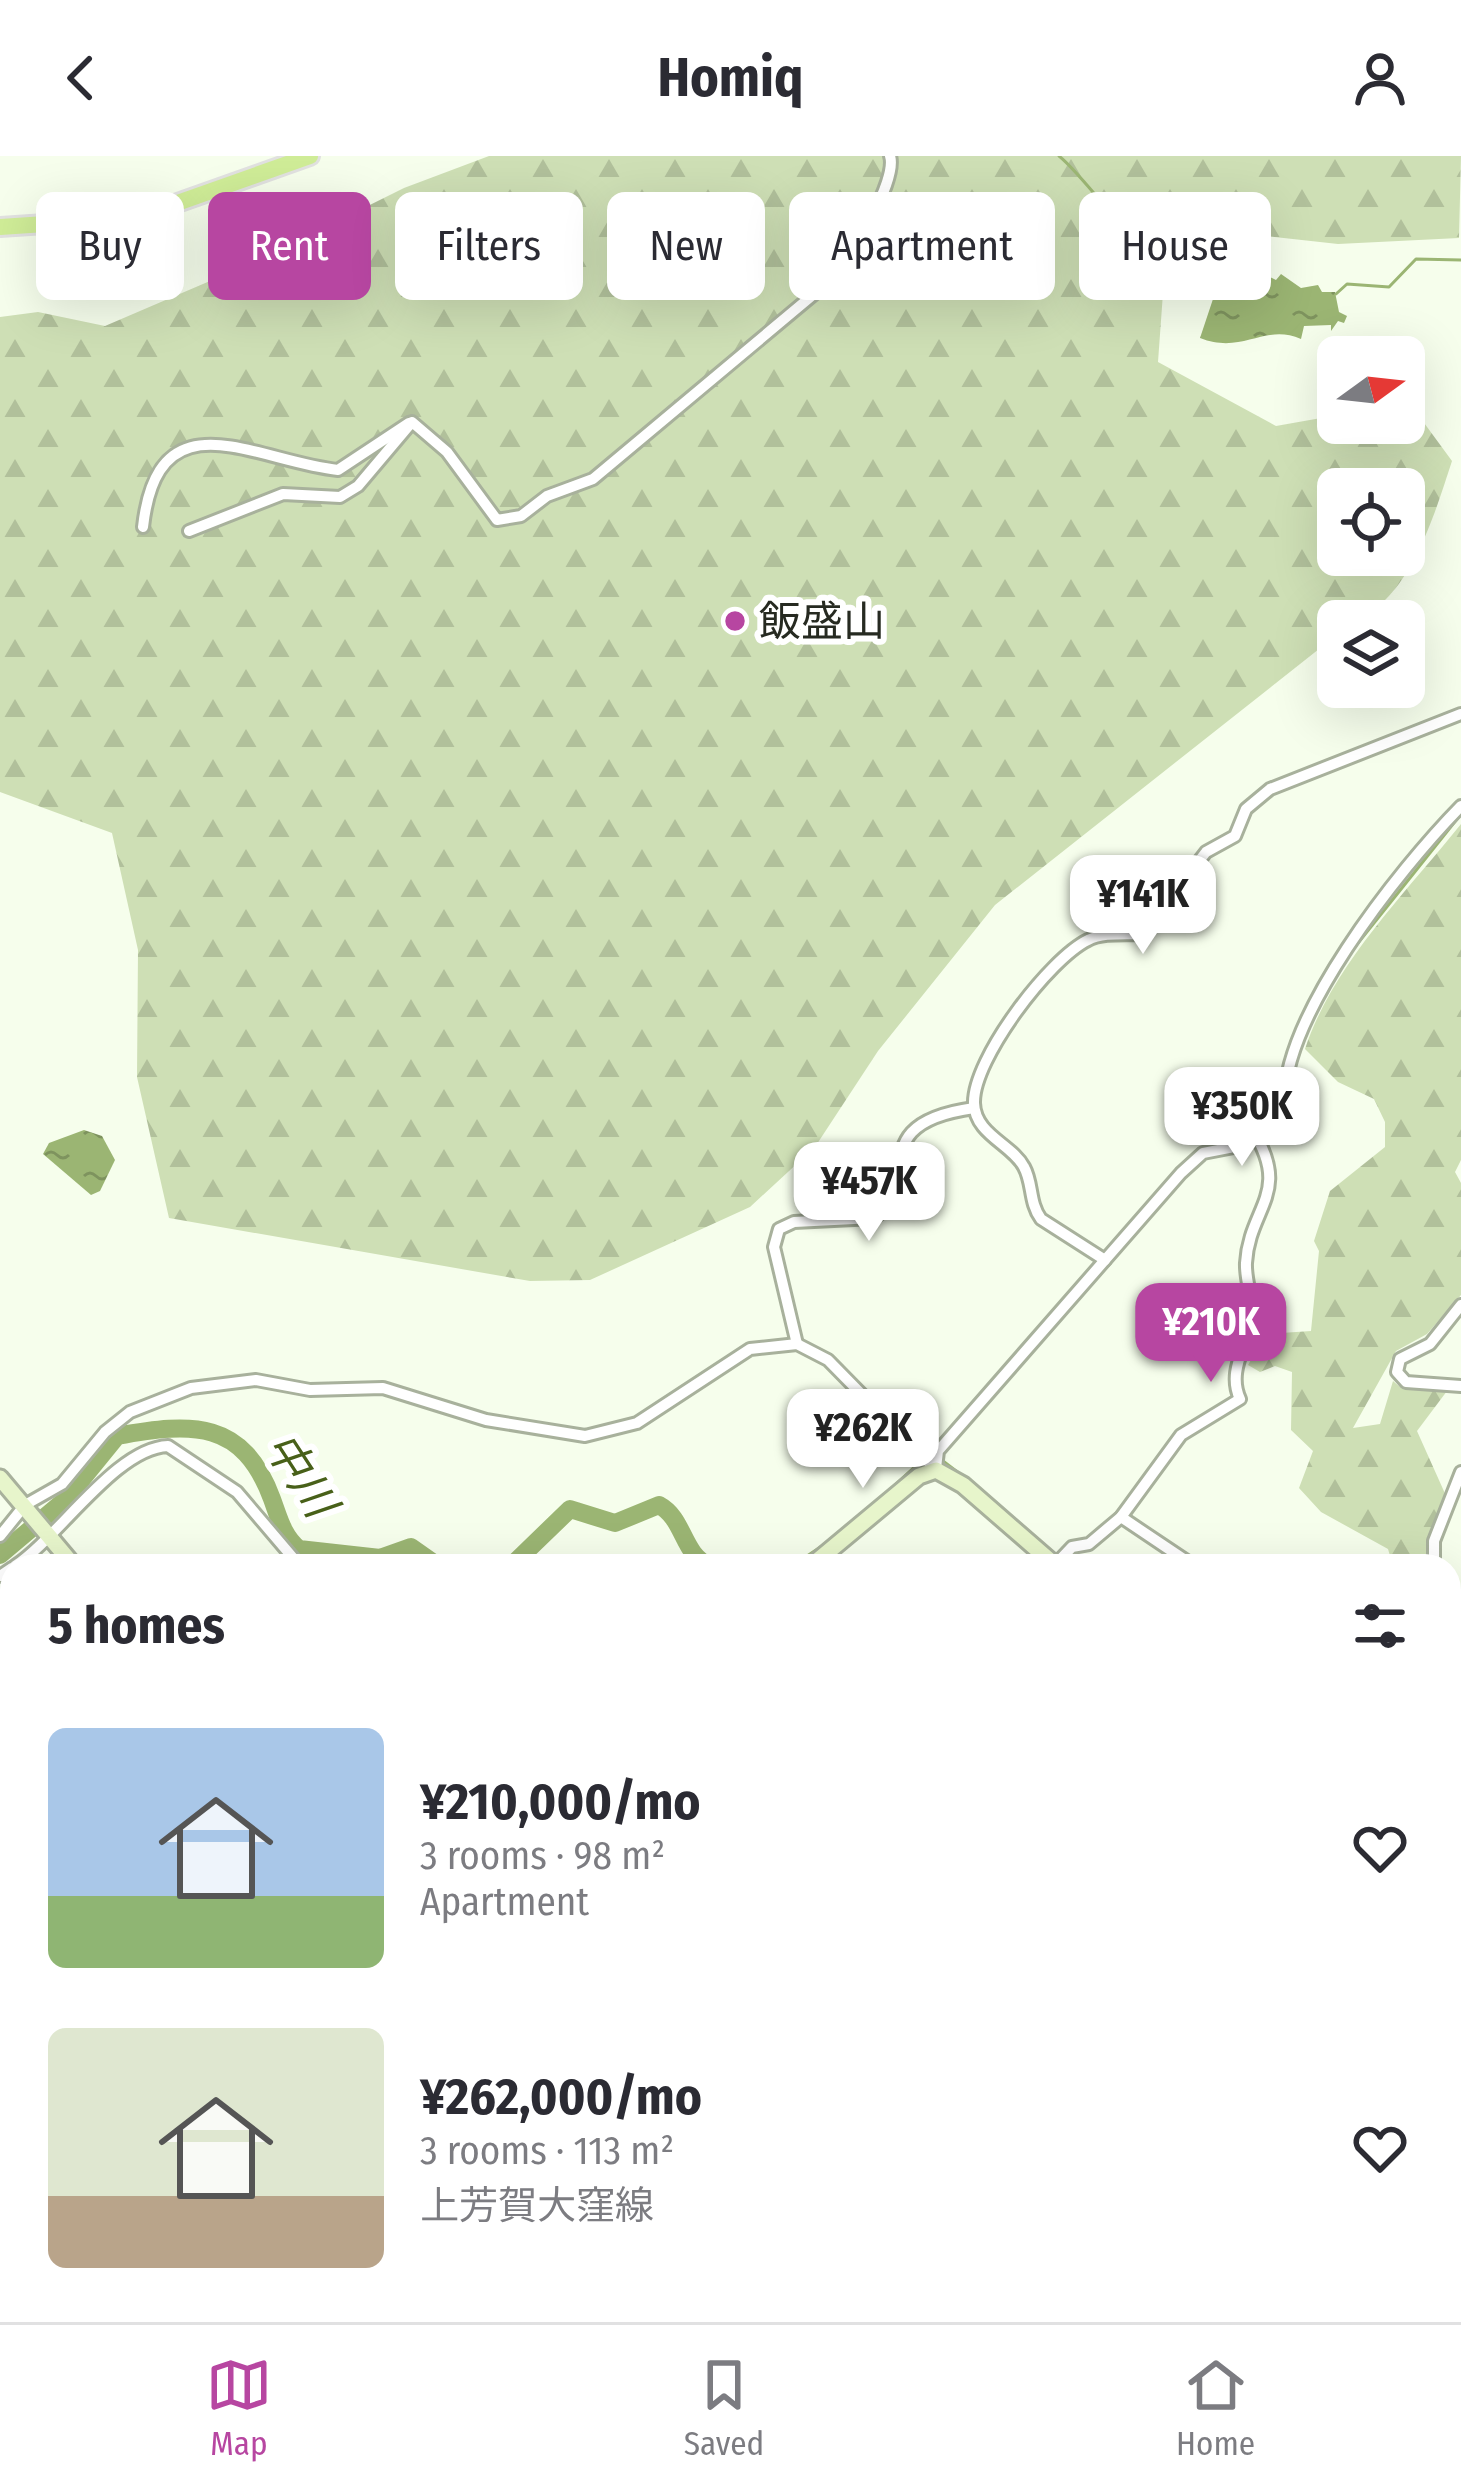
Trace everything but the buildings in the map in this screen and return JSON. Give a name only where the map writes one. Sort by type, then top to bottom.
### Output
[{"type":"main road","points":[[0,227],[135,218],[302,158]]},
{"type":"main road","points":[[825,1554],[919,1476],[930,1461],[1042,1554]]},
{"type":"main road","points":[[0,1478],[64,1554]]},
{"type":"street","points":[[412,422],[447,452],[497,520],[521,515],[547,496],[593,478],[832,279],[858,244],[891,175],[890,156]]},
{"type":"street","points":[[143,527],[149,489],[160,469],[183,449],[230,443],[338,470],[412,422]]},
{"type":"street","points":[[189,531],[283,494],[340,497],[358,486],[412,422]]},
{"type":"street","points":[[1103,1259],[1040,1219],[1024,1164],[989,1135],[974,1108],[992,1051],[1036,988],[1087,940],[1143,934],[1206,853],[1234,836],[1258,797],[1304,771],[1461,714]]},
{"type":"street","points":[[0,1536],[62,1484],[82,1456],[130,1412],[191,1388],[256,1380],[310,1390],[383,1388],[486,1420],[585,1436],[637,1423],[750,1348],[797,1344],[828,1360],[930,1461],[1082,1293],[1103,1259],[1202,1154],[1227,1150],[1285,1109],[1285,1068],[1305,1016],[1341,958],[1461,806]]},
{"type":"street","points":[[797,1344],[774,1247],[778,1229],[794,1222],[874,1218],[887,1205],[898,1155],[913,1129],[933,1116],[974,1108]]},
{"type":"street","points":[[1066,1554],[1072,1547],[1089,1544],[1121,1517],[1180,1435],[1240,1399],[1233,1378],[1252,1315],[1247,1253],[1270,1196],[1255,1134]]},
{"type":"street","points":[[1461,1305],[1430,1343],[1400,1359],[1396,1372],[1406,1382],[1461,1386]]},
{"type":"street","points":[[29,1554],[127,1463],[168,1445],[237,1492],[290,1554]]},
{"type":"street","points":[[1434,1554],[1434,1541],[1461,1472]]},
{"type":"street","points":[[1121,1517],[1176,1554]]},
{"type":"green space","points":[[489,156],[1461,156],[1459,238],[1338,244],[1271,237],[1271,192],[1079,192],[1079,300],[1162,300],[1158,362],[1276,426],[1317,419],[1317,444],[1425,444],[1425,424],[1452,461],[1426,534],[1425,468],[1317,468],[1317,576],[1404,576],[1385,600],[1317,600],[1317,651],[995,905],[878,1051],[815,1147],[750,1207],[590,1280],[530,1281],[169,1218],[137,1077],[138,950],[112,833],[0,792],[0,317],[38,312],[105,326],[166,300],[184,300],[184,292],[208,282],[208,300],[371,300],[371,204],[395,192],[395,300],[583,300],[583,192],[396,192]]},
{"type":"green space","points":[[1461,824],[1461,1160],[1455,1172],[1461,1183],[1461,1295],[1427,1334],[1396,1351],[1353,1428],[1380,1424],[1393,1381],[1400,1387],[1447,1391],[1417,1431],[1447,1498],[1427,1542],[1428,1554],[1389,1554],[1321,1512],[1299,1488],[1313,1451],[1291,1430],[1292,1372],[1275,1366],[1260,1372],[1248,1365],[1266,1334],[1311,1331],[1319,1251],[1314,1241],[1330,1191],[1385,1147],[1385,1122],[1374,1099],[1338,1082],[1305,1049],[1333,988]]},
{"type":"water","points":[[1281,274],[1301,288],[1318,285],[1322,292],[1335,292],[1339,312],[1347,316],[1331,331],[1331,325],[1304,326],[1301,339],[1276,334],[1229,343],[1200,338],[1213,300],[1271,300],[1271,277],[1276,280]]},
{"type":"water","points":[[84,1130],[102,1136],[115,1160],[100,1191],[91,1195],[43,1154],[49,1143]]},
{"type":"waterway","points":[[1059,156],[1093,192]]},
{"type":"waterway","points":[[1336,294],[1347,284],[1389,287],[1416,259],[1461,260]]},
{"type":"waterway","points":[[1350,953],[1461,814]]},
{"type":"waterway","points":[[1117,1238],[1166,1182]]},
{"type":"waterway","name":"中川","points":[[1,1554],[65,1500],[117,1436],[169,1429],[192,1429],[230,1441],[260,1473],[285,1532],[299,1549],[344,1554]]},
{"type":"waterway","points":[[884,1495],[921,1461]]},
{"type":"waterway","points":[[943,1461],[964,1477]]},
{"type":"waterway","name":"中川","points":[[523,1554],[570,1509],[615,1523],[659,1505],[674,1519],[694,1554]]},
{"type":"waterway","points":[[810,1554],[831,1540]]},
{"type":"waterway","name":"中川","points":[[391,1554],[411,1547],[421,1554]]},
{"type":"place","name":"飯盛山","points":[[735,621]]}]
